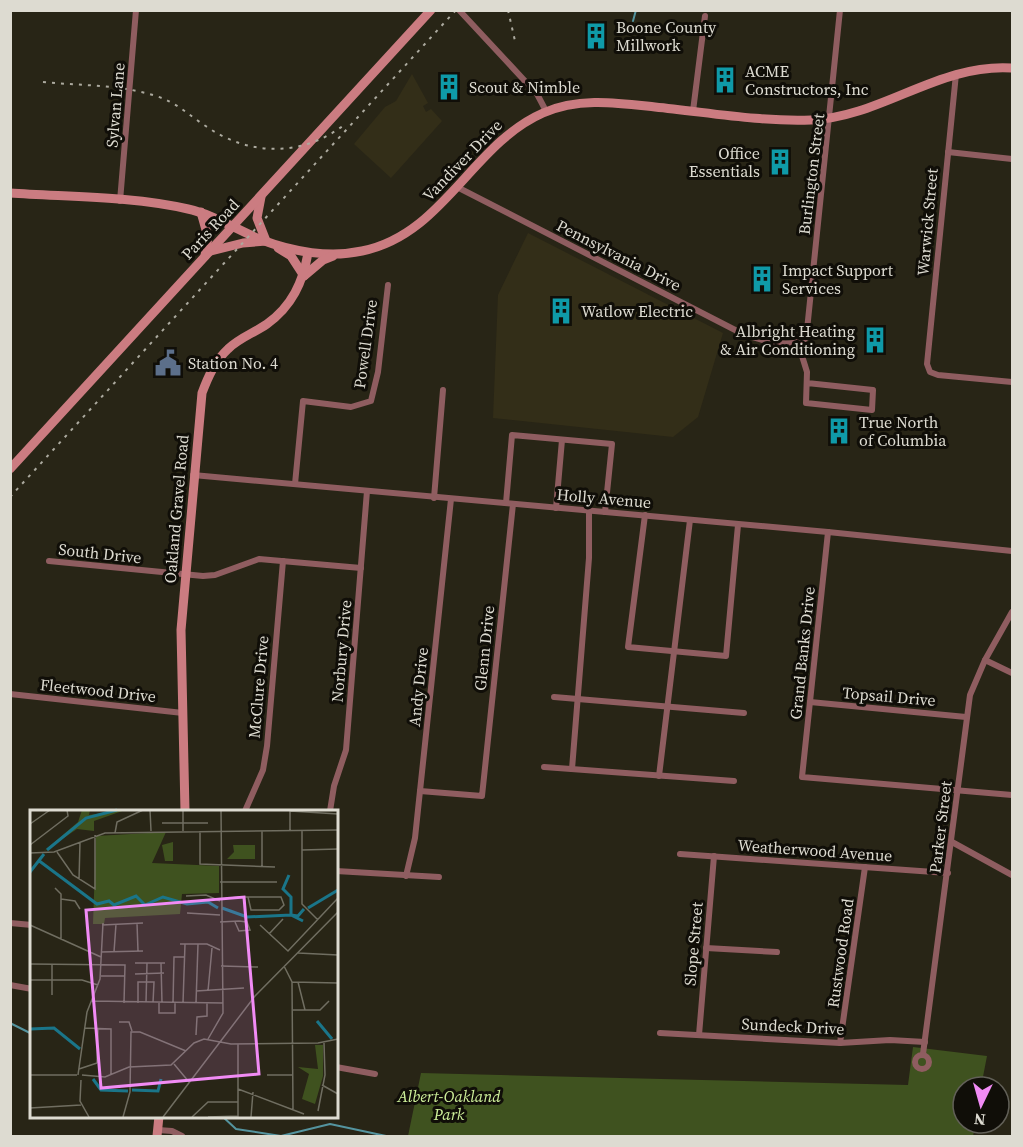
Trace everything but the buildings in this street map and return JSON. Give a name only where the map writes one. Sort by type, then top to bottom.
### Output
[{"type":"main road","name":"Paris Road","points":[[10,469],[431,10]]},
{"type":"main road","name":"Vandiver Drive","points":[[10,192],[169,205],[201,212],[268,242],[308,253],[340,254],[364,251],[406,234],[457,188],[512,129],[546,111],[585,102],[792,120],[831,118],[956,73],[978,69],[1012,68]]},
{"type":"main road","points":[[262,194],[257,218],[268,242]]},
{"type":"main road","points":[[201,212],[208,237],[208,253],[243,243],[268,242],[291,256],[304,276],[323,260],[340,254]]},
{"type":"main road","name":"Oakland Gravel Road","points":[[185,810],[180,654],[199,410],[209,374],[226,351],[280,313],[294,297],[304,276],[308,253]]},
{"type":"main road","points":[[158,1133],[159,1117]]},
{"type":"street","name":"Sylvan Lane","points":[[120,201],[136,10]]},
{"type":"street","points":[[459,10],[537,94],[546,111]]},
{"type":"street","name":"Burlington Street","points":[[798,344],[805,339],[831,118],[840,10]]},
{"type":"street","points":[[693,111],[705,16]]},
{"type":"street","name":"Warwick Street","points":[[956,73],[927,364],[930,372],[1012,382]]},
{"type":"street","points":[[948,152],[1012,159]]},
{"type":"street","name":"Pennsylvania Drive","points":[[457,188],[741,333],[766,341],[798,344]]},
{"type":"street","name":"Powell Drive","points":[[295,484],[303,401],[351,407],[370,401],[378,372],[388,285]]},
{"type":"street","points":[[798,344],[807,372],[806,404],[872,410],[873,390],[807,383]]},
{"type":"street","points":[[434,498],[443,390]]},
{"type":"street","points":[[506,503],[512,435],[612,444],[605,512]]},
{"type":"street","points":[[555,508],[562,440]]},
{"type":"street","name":"Holly Avenue","points":[[194,474],[1012,551]]},
{"type":"street","name":"Norbury Drive","points":[[330,810],[334,786],[346,750],[367,491]]},
{"type":"street","name":"Andy Drive","points":[[406,876],[416,838],[451,499]]},
{"type":"street","name":"Glenn Drive","points":[[420,791],[482,796],[513,504]]},
{"type":"street","points":[[572,769],[589,558],[589,511]]},
{"type":"street","points":[[645,515],[628,647],[726,656],[738,525]]},
{"type":"street","points":[[659,776],[690,520]]},
{"type":"street","name":"Grand Banks Drive","points":[[828,532],[802,777],[958,790]]},
{"type":"street","name":"South Drive","points":[[49,561],[185,575],[215,575],[259,559],[361,568]]},
{"type":"street","name":"McClure Drive","points":[[244,810],[263,770],[267,746],[283,561]]},
{"type":"street","name":"Parker Street","points":[[923,1054],[970,695],[985,660],[1012,612]]},
{"type":"street","points":[[985,660],[1012,673]]},
{"type":"street","name":"Fleetwood Drive","points":[[10,694],[183,713]]},
{"type":"street","points":[[554,698],[744,713]]},
{"type":"street","name":"Topsail Drive","points":[[810,702],[966,717]]},
{"type":"street","points":[[544,767],[734,781]]},
{"type":"street","points":[[958,790],[1012,795]]},
{"type":"street","points":[[952,842],[1012,875]]},
{"type":"street","name":"Weatherwood Avenue","points":[[680,854],[948,873]]},
{"type":"street","name":"Slope Street","points":[[699,1035],[714,856]]},
{"type":"street","name":"Rustwood Road","points":[[840,1043],[865,867]]},
{"type":"street","points":[[338,871],[439,877]]},
{"type":"street","points":[[10,923],[30,925]]},
{"type":"street","points":[[706,948],[777,952]]},
{"type":"street","points":[[10,985],[30,989]]},
{"type":"street","name":"Sundeck Drive","points":[[660,1033],[840,1043],[890,1040],[925,1042]]},
{"type":"street","points":[[338,1067],[375,1074]]},
{"type":"street","points":[[158,1133],[172,1131],[182,1137]]},
{"type":"shaded area","points":[[412,74],[428,103],[423,106],[426,112],[431,109],[442,121],[391,178],[354,144],[385,107],[396,101]]},
{"type":"shaded area","points":[[528,233],[723,333],[698,417],[673,437],[493,418],[498,295]]},
{"type":"green space","name":"Albert-Oakland Park","points":[[913,1047],[987,1056],[983,1075],[951,1075],[951,1135],[973,1136],[408,1136],[421,1073],[908,1085]]},
{"type":"waterway","points":[[633,21],[636,10]]},
{"type":"waterway","points":[[10,1023],[30,1033]]},
{"type":"waterway","points":[[223,1117],[236,1129],[281,1136],[330,1124],[386,1136]]},
{"type":"railway","points":[[10,497],[456,10]]},
{"type":"railway","points":[[508,10],[515,41]]},
{"type":"railway","points":[[43,82],[114,87],[156,96],[224,137],[258,148],[276,149],[311,143],[344,125]]},
{"type":"place","name":"Boone County Millwork","points":[[596,36]]},
{"type":"place","name":"ACME Constructors, Inc","points":[[725,80]]},
{"type":"place","name":"Scout & Nimble","points":[[449,87]]},
{"type":"place","name":"Office Essentials","points":[[780,162]]},
{"type":"place","name":"Impact Support Services","points":[[762,279]]},
{"type":"place","name":"Watlow Electric","points":[[561,311]]},
{"type":"place","name":"Albright Heating & Air Conditioning","points":[[875,340]]},
{"type":"place","name":"Station No. 4","points":[[168,363]]},
{"type":"place","name":"True North of Columbia","points":[[839,431]]}]
